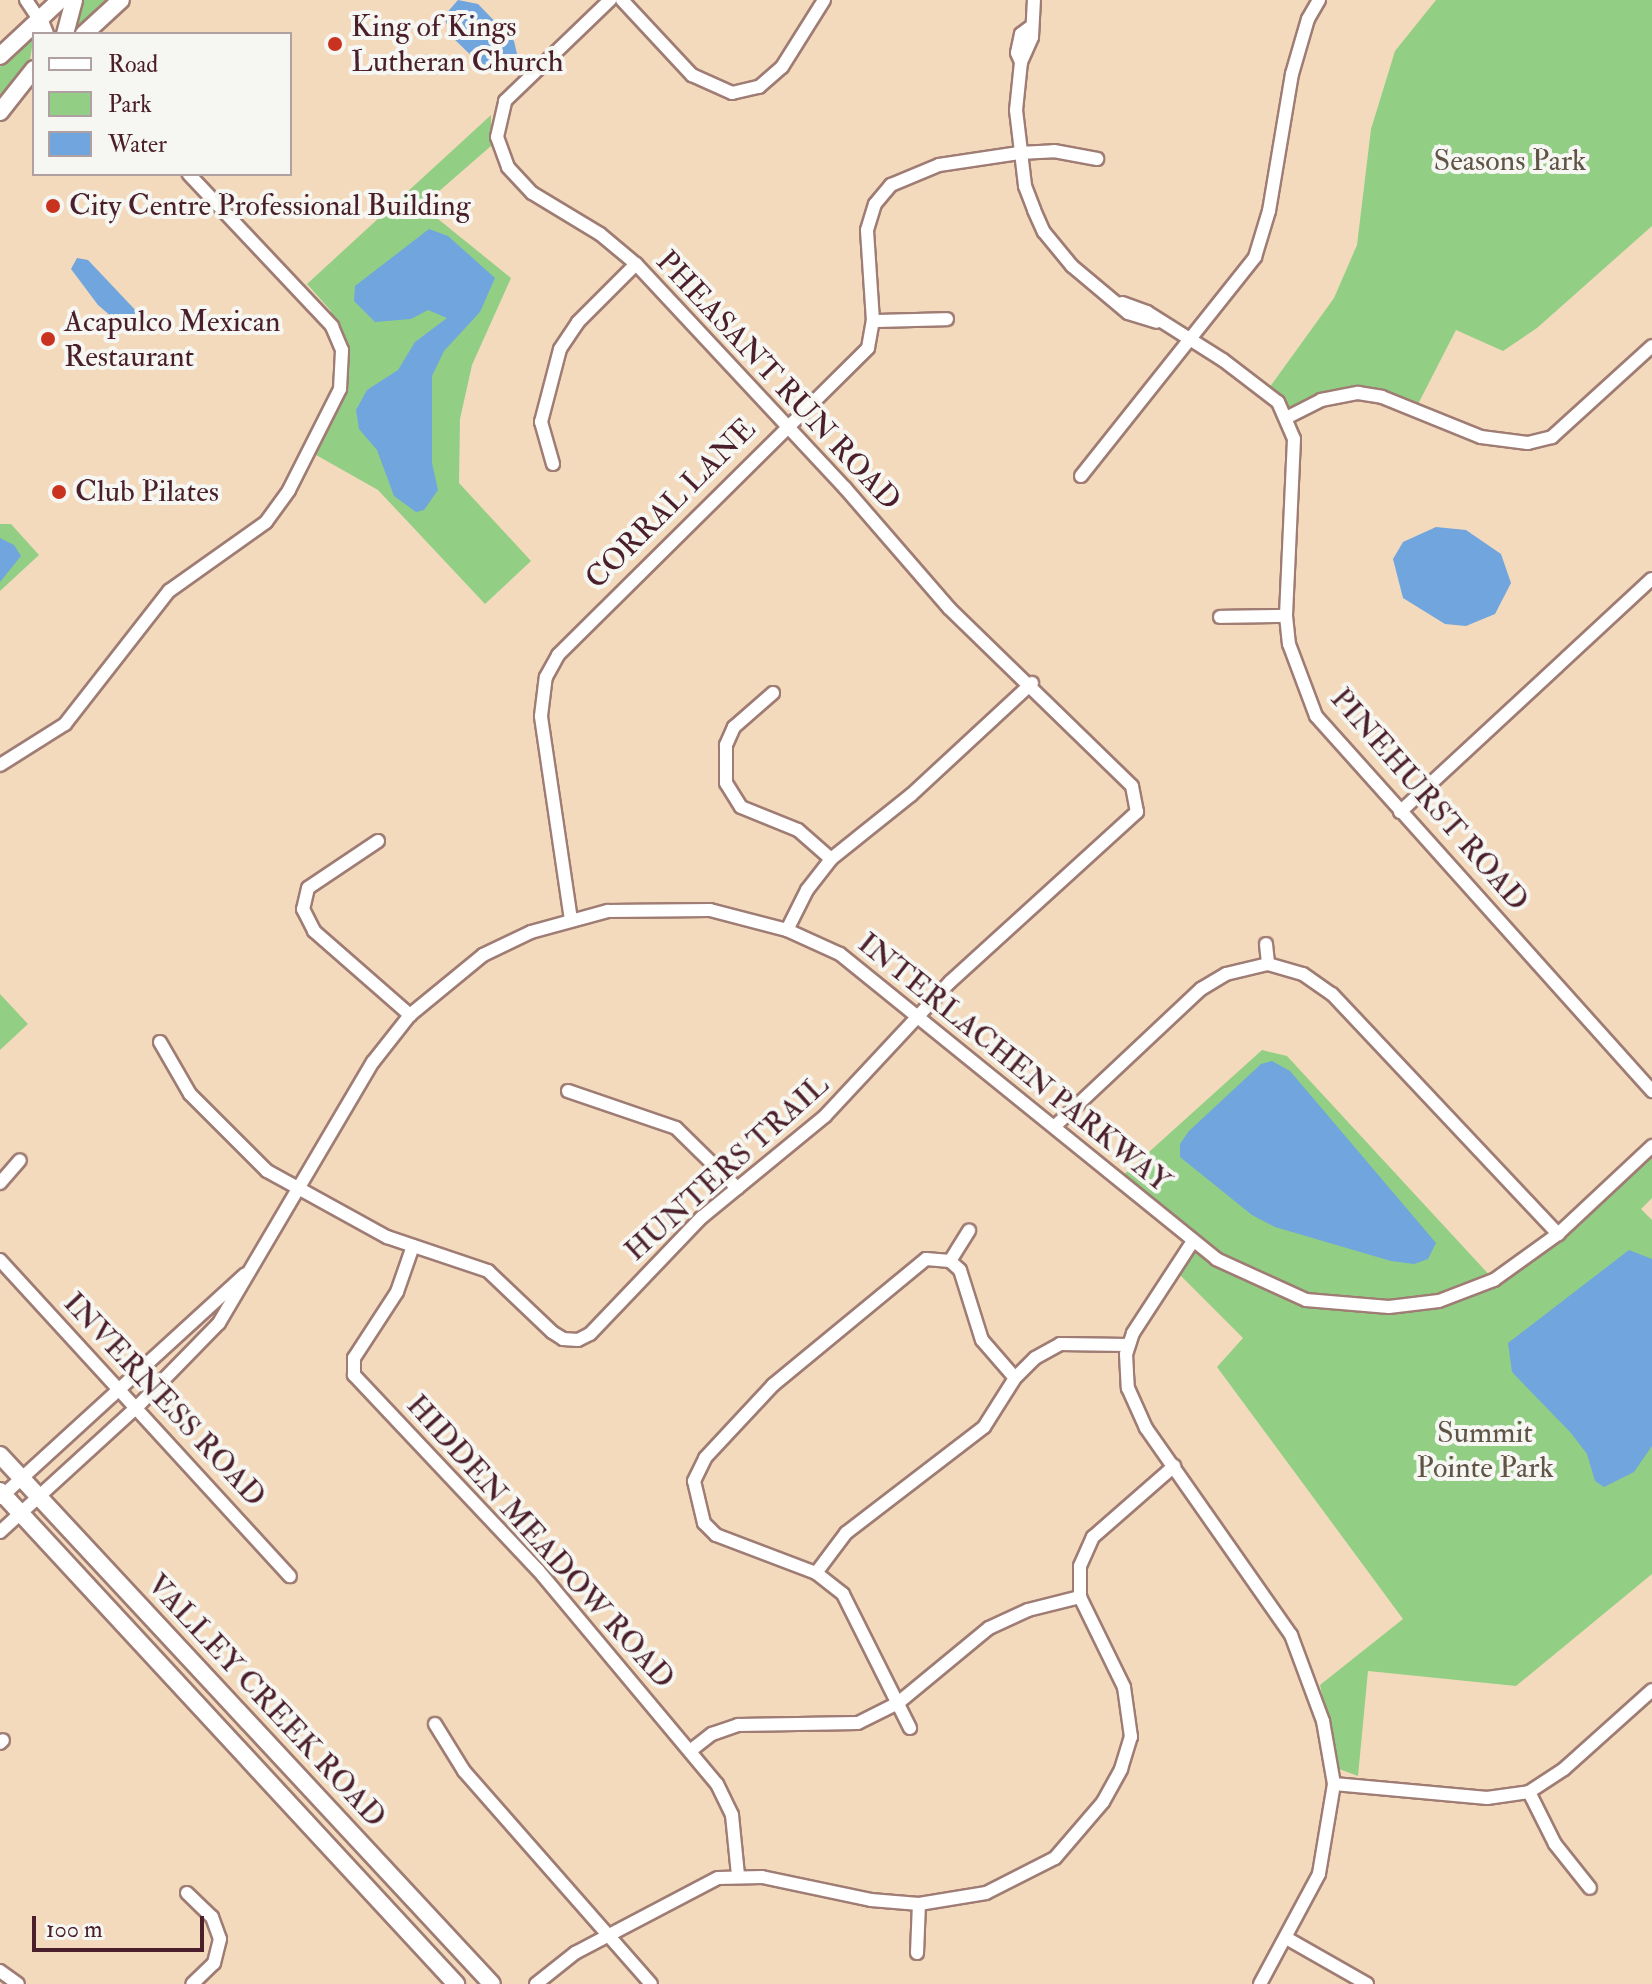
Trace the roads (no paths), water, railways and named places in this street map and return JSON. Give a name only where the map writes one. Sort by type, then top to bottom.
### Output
[{"type":"main road","points":[[42,27],[60,0]]},
{"type":"main road","points":[[66,32],[74,0]]},
{"type":"main road","points":[[87,32],[121,0]]},
{"type":"main road","points":[[0,56],[32,34]]},
{"type":"main road","points":[[0,112],[32,72]]},
{"type":"main road","points":[[0,112],[32,83]]},
{"type":"main road","name":"VALLEY CREEK ROAD","points":[[0,1455],[492,1984]]},
{"type":"main road","name":"VALLEY CREEK ROAD","points":[[1,1495],[456,1984]]},
{"type":"street","points":[[26,0],[42,27]]},
{"type":"street","name":"PHEASANT RUN ROAD","points":[[610,0],[503,104],[497,137],[518,182],[600,234],[636,264],[787,426],[949,608],[1032,683],[1132,786],[1139,806]]},
{"type":"street","points":[[622,0],[692,75],[732,93],[759,87],[773,76],[824,0]]},
{"type":"street","name":"PINEHURST ROAD","points":[[1034,0],[1029,28],[1019,44],[1021,62],[1016,110],[1025,186],[1044,232],[1072,266],[1122,303],[1133,304],[1262,386],[1286,418],[1294,439],[1286,616],[1295,669],[1316,716],[1652,1091]]},
{"type":"street","points":[[1081,476],[1255,257],[1269,211],[1292,74],[1315,1]]},
{"type":"street","name":"CORRAL LANE","points":[[571,920],[541,716],[546,677],[572,637],[715,502],[787,426],[861,356],[873,321],[867,230],[875,204],[891,185],[939,165],[1019,153],[1054,151],[1097,159]]},
{"type":"street","points":[[0,765],[65,724],[169,591],[266,522],[289,490],[340,389],[342,350],[332,326],[191,176]]},
{"type":"street","points":[[553,464],[541,422],[560,349],[578,322],[636,264]]},
{"type":"street","points":[[873,321],[947,319]]},
{"type":"street","points":[[1286,418],[1321,400],[1358,393],[1382,397],[1481,437],[1528,443],[1552,437],[1652,346]]},
{"type":"street","points":[[1400,812],[1652,579]]},
{"type":"street","points":[[1220,617],[1286,616]]},
{"type":"street","points":[[787,930],[831,859],[911,795],[1032,683]]},
{"type":"street","points":[[773,693],[734,727],[726,745],[726,783],[741,807],[798,830],[831,859]]},
{"type":"street","name":"HUNTERS TRAIL","points":[[160,1042],[190,1094],[229,1137],[298,1190],[413,1246],[488,1271],[552,1332],[563,1339],[578,1340],[590,1334],[702,1217],[825,1116],[950,982],[1133,819],[1139,806]]},
{"type":"street","points":[[378,841],[308,888],[303,909],[314,931],[410,1015]]},
{"type":"street","name":"INTERLACHEN PARKWAY","points":[[0,1532],[136,1408],[219,1323],[373,1062],[410,1015],[483,955],[531,932],[608,911],[680,907],[787,930],[840,954],[920,1015],[1193,1241],[1246,1276],[1306,1300],[1389,1307],[1439,1301],[1494,1280],[1558,1234],[1652,1146]]},
{"type":"street","points":[[1266,944],[1268,964]]},
{"type":"street","points":[[1055,1126],[1201,989],[1226,974],[1268,964],[1303,974],[1332,994],[1558,1234]]},
{"type":"street","points":[[568,1091],[676,1128],[737,1188]]},
{"type":"street","points":[[0,1183],[20,1160]]},
{"type":"street","points":[[950,1261],[969,1230]]},
{"type":"street","points":[[1193,1241],[1128,1345],[1126,1376],[1133,1407],[1291,1635],[1323,1721],[1334,1784],[1319,1874],[1288,1939],[1260,1984]]},
{"type":"street","name":"HIDDEN MEADOW ROAD","points":[[413,1246],[397,1292],[354,1358],[354,1375],[538,1570],[690,1751],[726,1798],[735,1833],[738,1875]]},
{"type":"street","points":[[910,1728],[852,1608],[816,1573],[716,1535],[695,1502],[688,1479],[791,1368],[842,1333],[926,1259],[950,1261],[966,1283],[989,1353],[1015,1378]]},
{"type":"street","name":"INVERNESS ROAD","points":[[0,1260],[290,1576]]},
{"type":"street","name":"INTERLACHEN PARKWAY","points":[[1,1495],[250,1269]]},
{"type":"street","points":[[816,1573],[846,1533],[984,1427],[1015,1378],[1060,1344],[1128,1345]]},
{"type":"street","points":[[536,1984],[608,1935],[695,1887],[738,1875],[919,1904],[986,1893],[1055,1858],[1090,1821],[1121,1769],[1131,1737],[1129,1703],[1080,1597],[1080,1566],[1093,1537],[1174,1466]]},
{"type":"street","points":[[690,1751],[724,1729],[841,1726],[898,1703],[989,1628],[1028,1610],[1080,1597]]},
{"type":"street","points":[[1334,1784],[1487,1798],[1529,1792],[1564,1769],[1652,1690]]},
{"type":"street","points":[[435,1724],[464,1771],[575,1891],[651,1984]]},
{"type":"street","points":[[1529,1792],[1555,1844],[1590,1888]]},
{"type":"street","points":[[187,1893],[212,1917],[220,1939],[214,1963],[192,1984]]},
{"type":"street","points":[[917,1953],[919,1904]]},
{"type":"street","points":[[1288,1939],[1367,1984]]},
{"type":"street","points":[[0,1971],[18,1984]]},
{"type":"water","points":[[458,0],[478,4],[514,41],[517,54],[496,72],[483,67],[451,36],[444,16]]},
{"type":"water","points":[[429,229],[448,236],[495,278],[480,312],[444,351],[432,376],[432,463],[438,490],[424,510],[416,512],[394,496],[377,450],[359,429],[356,410],[367,390],[398,370],[415,342],[447,318],[428,310],[411,319],[375,322],[354,301],[355,286]]},
{"type":"water","points":[[77,258],[88,260],[140,315],[139,323],[120,324],[98,305],[71,269]]},
{"type":"water","points":[[1436,527],[1466,530],[1501,554],[1511,583],[1495,614],[1466,626],[1445,624],[1403,598],[1393,559],[1403,542]]},
{"type":"water","points":[[0,538],[14,545],[21,556],[0,582]]},
{"type":"water","points":[[1272,1061],[1290,1071],[1436,1243],[1428,1259],[1414,1264],[1391,1261],[1275,1227],[1252,1215],[1180,1157],[1180,1144],[1189,1131],[1261,1064]]},
{"type":"water","points":[[1629,1250],[1652,1259],[1652,1446],[1634,1472],[1604,1487],[1595,1481],[1587,1454],[1571,1433],[1512,1372],[1508,1343]]},
{"type":"place","name":"King of Kings Lutheran Church","points":[[335,44]]},
{"type":"place","name":"City Centre Professional Building","points":[[53,206]]},
{"type":"place","name":"Acapulco Mexican Restaurant","points":[[48,339]]},
{"type":"place","name":"Club Pilates","points":[[59,492]]},
{"type":"park label","name":"Seasons Park","points":[[1510,161]]},
{"type":"park label","name":"Summit Pointe Park","points":[[1485,1450]]}]
